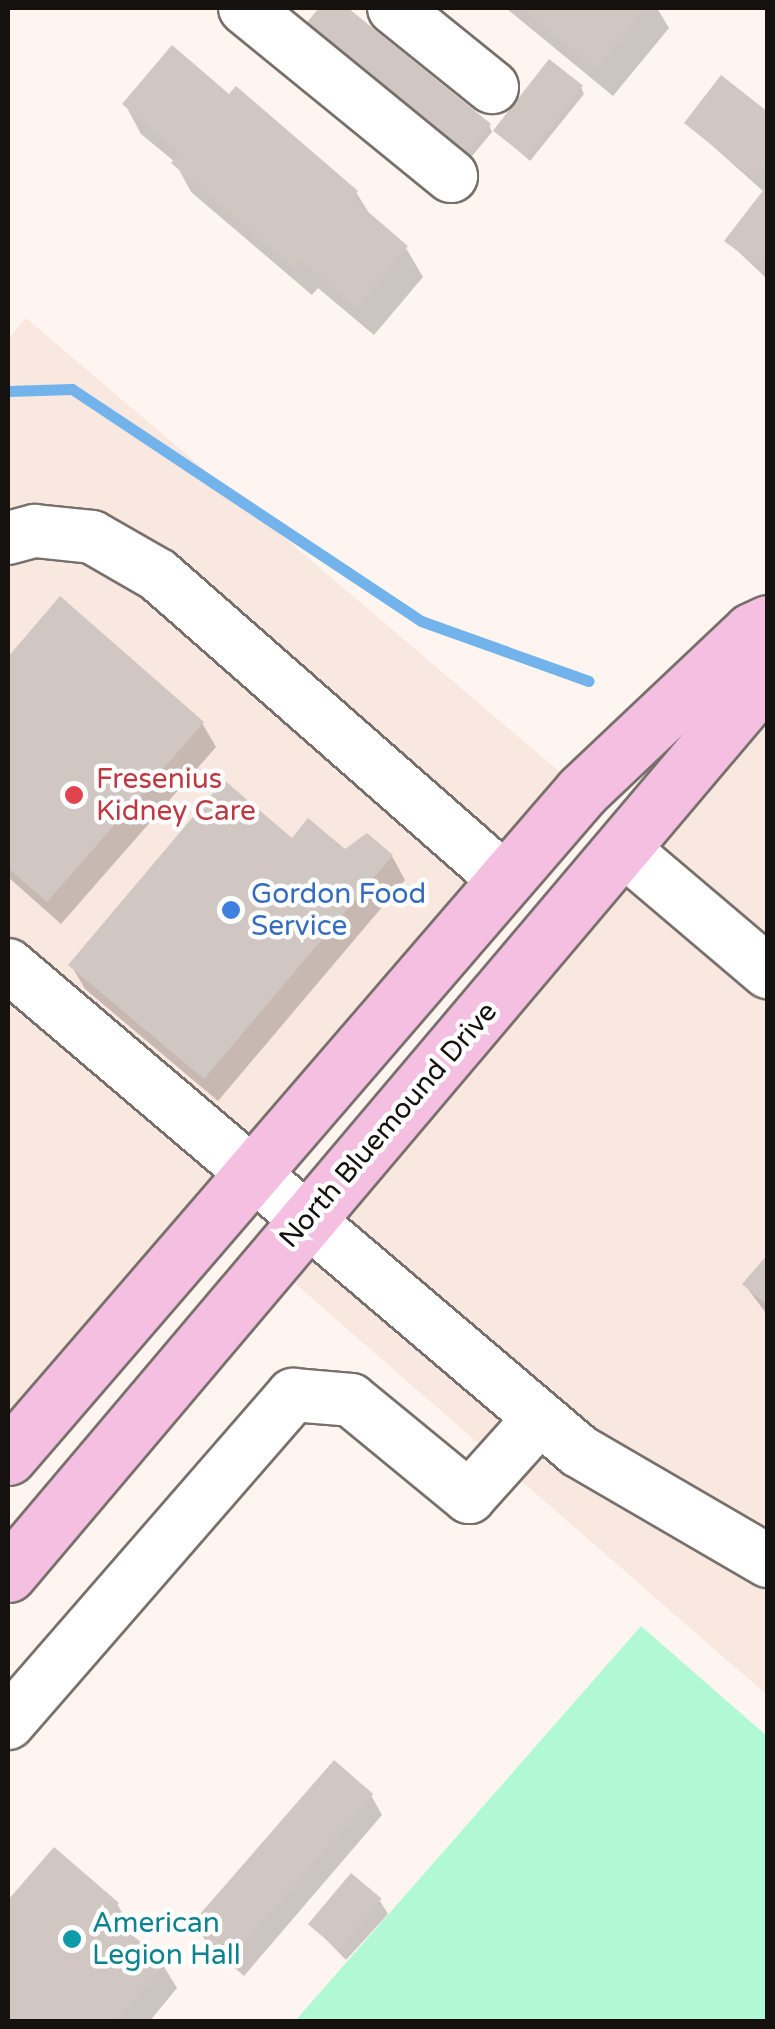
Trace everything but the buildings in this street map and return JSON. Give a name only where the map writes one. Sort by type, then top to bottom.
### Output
[{"type":"main road","points":[[8,1457],[582,791],[750,631],[768,624]]},
{"type":"main road","name":"North Bluemound Drive","points":[[8,1574],[624,850],[768,675]]},
{"type":"lane","points":[[244,8],[451,176]]},
{"type":"lane","points":[[394,8],[492,87]]},
{"type":"lane","points":[[8,538],[35,531],[92,537],[158,575],[505,880]]},
{"type":"lane","points":[[624,850],[768,972]]},
{"type":"lane","points":[[8,965],[251,1172],[309,1216],[579,1452],[768,1561]]},
{"type":"lane","points":[[8,1724],[294,1394],[351,1400],[469,1497],[540,1418]]},
{"type":"shaded area","points":[[26,318],[568,779],[8,1422],[8,339]]},
{"type":"shaded area","points":[[767,724],[767,1695],[291,1280]]},
{"type":"green space","points":[[641,1626],[767,1736],[767,2021],[295,2021]]},
{"type":"waterway","points":[[8,391],[72,389],[421,621],[589,681]]},
{"type":"place","name":"Fresenius Kidney Care","points":[[74,795]]},
{"type":"place","name":"Gordon Food Service","points":[[231,910]]},
{"type":"place","name":"American Legion Hall","points":[[72,1939]]}]
